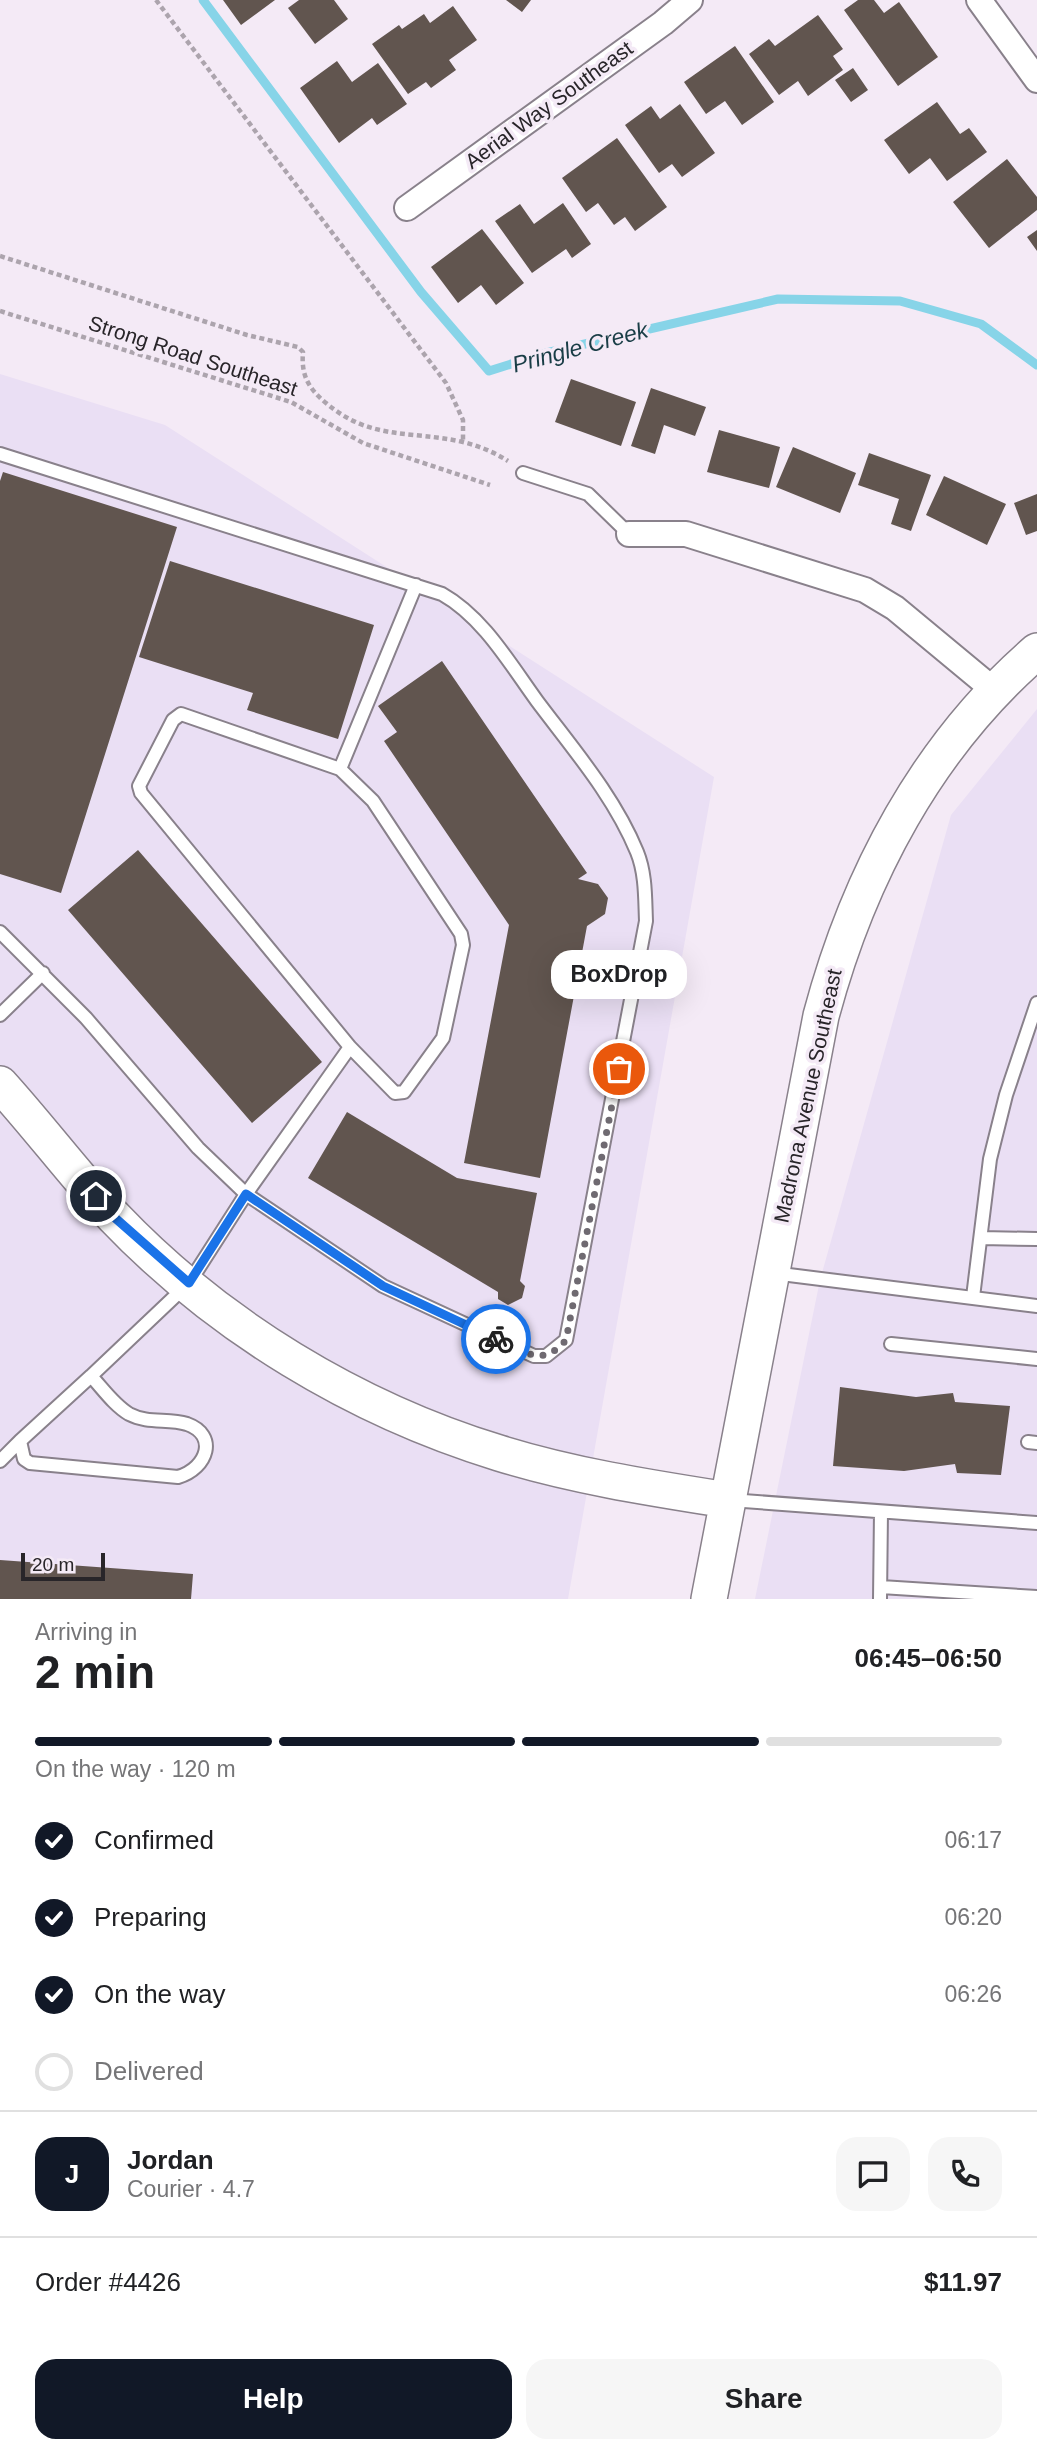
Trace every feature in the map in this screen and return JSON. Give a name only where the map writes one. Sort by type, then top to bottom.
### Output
[{"type":"main road","name":"Madrona Avenue Southeast","points":[[709,1599],[821,1016],[835,962],[885,845],[909,803],[967,719],[1037,651]]},
{"type":"main road","points":[[0,1084],[114,1217],[189,1283],[282,1353],[378,1407],[547,1467],[727,1500]]},
{"type":"street","name":"Aerial Way Southeast","points":[[407,208],[663,23],[690,0]]},
{"type":"street","points":[[979,0],[1037,80]]},
{"type":"street","points":[[629,534],[687,534],[866,590],[895,608],[995,691]]},
{"type":"lane","points":[[0,454],[416,585],[456,601],[487,634],[614,804],[639,855],[645,886],[646,921],[566,1340],[547,1356],[534,1356],[383,1286],[246,1194],[198,1148],[86,1018],[0,932]]},
{"type":"lane","points":[[523,473],[588,494],[629,534]]},
{"type":"lane","points":[[340,769],[416,585]]},
{"type":"lane","points":[[181,714],[340,769],[373,801],[461,934],[463,945],[443,1038],[404,1092],[395,1093],[350,1047],[157,813],[139,786],[173,720],[181,714]]},
{"type":"lane","points":[[0,1015],[43,973]]},
{"type":"lane","points":[[972,1297],[990,1159],[1006,1095],[1037,1003]]},
{"type":"lane","points":[[0,1461],[189,1283],[246,1194],[350,1047]]},
{"type":"lane","points":[[981,1238],[1037,1239]]},
{"type":"lane","points":[[771,1273],[1037,1306]]},
{"type":"lane","points":[[891,1344],[1037,1359]]},
{"type":"lane","points":[[20,1441],[24,1459],[30,1463],[178,1476],[199,1468],[206,1454],[202,1435],[195,1428],[186,1424],[145,1420],[128,1413],[91,1376]]},
{"type":"lane","points":[[727,1500],[1037,1523]]},
{"type":"lane","points":[[881,1511],[880,1593],[1037,1597]]},
{"type":"path","points":[[156,0],[436,369],[455,399],[463,420],[463,442]]},
{"type":"path","points":[[0,256],[247,335],[298,347],[303,352],[304,377],[309,386],[349,421],[390,434],[463,442],[499,456],[523,473]]},
{"type":"path","name":"Strong Road Southeast","points":[[0,311],[291,402],[363,443],[490,485]]},
{"type":"shaded area","points":[[0,374],[165,425],[714,777],[568,1599],[0,1599]]},
{"type":"shaded area","points":[[1037,709],[1037,1599],[755,1599],[820,1280],[951,815]]},
{"type":"building","points":[[223,0],[275,0],[241,25]]},
{"type":"building","points":[[299,0],[334,0],[348,19],[315,44],[288,8]]},
{"type":"building","points":[[506,0],[531,0],[522,12]]},
{"type":"building","points":[[858,0],[874,0],[884,13],[899,2],[938,57],[898,86],[844,10]]},
{"type":"building","points":[[453,6],[477,40],[449,60],[456,70],[431,88],[426,82],[408,94],[372,44],[399,25],[402,29],[424,14],[430,23]]},
{"type":"building","points":[[818,15],[843,49],[833,56],[843,70],[808,96],[798,81],[779,95],[749,54],[769,39],[775,46]]},
{"type":"building","points":[[735,46],[774,102],[742,125],[725,101],[706,114],[684,82]]},
{"type":"building","points":[[337,61],[352,82],[378,63],[407,104],[377,125],[372,118],[339,143],[300,88]]},
{"type":"building","points":[[853,68],[868,90],[851,102],[835,80]]},
{"type":"building","points":[[937,102],[960,134],[969,128],[987,152],[947,181],[930,158],[909,174],[884,140]]},
{"type":"building","points":[[680,104],[715,153],[682,177],[672,164],[659,173],[625,125],[651,106],[660,119]]},
{"type":"building","points":[[617,138],[667,207],[635,231],[625,217],[614,225],[598,203],[586,212],[562,178]]},
{"type":"building","points":[[1007,159],[1037,197],[1037,210],[989,248],[953,202]]},
{"type":"building","points":[[563,203],[591,244],[572,258],[566,249],[532,273],[495,221],[520,204],[534,224]]},
{"type":"building","points":[[482,229],[524,283],[496,305],[481,285],[458,303],[431,267]]},
{"type":"building","points":[[1037,230],[1037,251],[1027,237]]},
{"type":"building","points":[[571,379],[636,402],[621,446],[555,422]]},
{"type":"building","points":[[651,388],[706,407],[695,436],[664,425],[655,454],[631,446]]},
{"type":"building","points":[[719,430],[780,447],[769,488],[707,472]]},
{"type":"building","points":[[793,447],[856,473],[840,513],[776,487]]},
{"type":"building","points":[[869,453],[931,475],[911,531],[891,524],[899,499],[858,485]]},
{"type":"building","points":[[3,472],[177,527],[61,893],[0,874],[0,481]]},
{"type":"building","points":[[944,476],[1006,504],[987,545],[926,515]]},
{"type":"building","points":[[1037,494],[1037,531],[1026,535],[1014,503]]},
{"type":"building","points":[[170,561],[374,625],[338,739],[247,710],[253,693],[139,657]]},
{"type":"building","points":[[442,661],[587,873],[578,879],[598,884],[608,898],[605,914],[587,926],[540,1178],[464,1163],[509,925],[384,741],[397,732],[378,706]]},
{"type":"building","points":[[138,850],[322,1062],[252,1123],[68,910]]},
{"type":"building","points":[[347,1112],[457,1178],[537,1193],[520,1281],[525,1286],[522,1298],[508,1305],[498,1299],[498,1292],[308,1178]]},
{"type":"building","points":[[840,1387],[916,1397],[953,1393],[955,1402],[1010,1406],[1001,1475],[957,1473],[955,1464],[904,1471],[833,1466]]},
{"type":"building","points":[[0,1560],[193,1574],[191,1599],[0,1599]]},
{"type":"waterway","name":"Pringle Creek","points":[[203,0],[421,292],[489,371],[546,353],[778,299],[900,301],[981,324],[1037,365]]},
{"type":"way so far","points":[[496,1339],[534,1356],[547,1356],[557,1351],[566,1340],[619,1069]]},
{"type":"place","name":"BoxDrop","points":[[619,1069]]},
{"type":"route","points":[[96,1196],[114,1217],[189,1283],[246,1194],[383,1286],[496,1339]]}]
